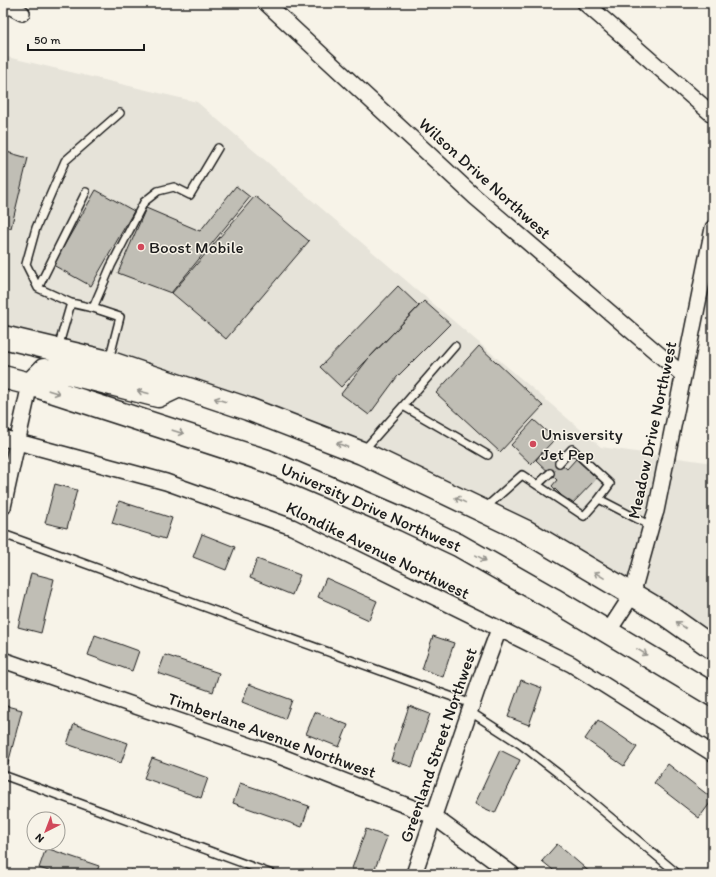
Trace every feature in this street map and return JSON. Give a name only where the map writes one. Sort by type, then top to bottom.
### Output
[{"type":"highway","points":[[3,337],[108,362],[248,409],[362,453],[527,532],[662,612],[713,648]]},
{"type":"highway","points":[[30,384],[44,370],[68,373],[158,396],[179,386]]},
{"type":"highway","name":"University Drive Northwest","points":[[3,377],[30,384],[267,461],[405,520],[458,546],[553,598],[713,695]]},
{"type":"street","points":[[4,3],[22,13]]},
{"type":"street","name":"Wilson Drive Northwest","points":[[266,3],[475,197],[684,376]]},
{"type":"street","points":[[585,3],[713,115]]},
{"type":"street","name":"Meadow Drive Northwest","points":[[608,632],[632,595],[650,526],[656,511],[713,228]]},
{"type":"street","points":[[3,507],[30,384]]},
{"type":"street","name":"Klondike Avenue Northwest","points":[[3,438],[166,482],[292,527],[571,664],[712,753]]},
{"type":"street","name":"Greenland Street Northwest","points":[[414,874],[499,629]]},
{"type":"street","name":"Timberlane Avenue Northwest","points":[[3,660],[277,754],[433,816],[512,874]]},
{"type":"lane","points":[[108,362],[120,316],[71,303],[38,288],[26,264],[36,228],[65,161],[120,114]]},
{"type":"lane","points":[[93,308],[111,266],[144,202],[158,191],[174,187],[190,195],[218,148]]},
{"type":"lane","points":[[38,288],[86,192]]},
{"type":"lane","points":[[57,350],[71,303]]},
{"type":"lane","points":[[362,453],[455,346]]},
{"type":"lane","points":[[403,406],[488,455]]},
{"type":"lane","points":[[482,511],[522,475],[584,516],[610,484],[572,449],[559,463]]},
{"type":"lane","points":[[537,486],[550,473]]},
{"type":"lane","points":[[599,499],[650,526]]},
{"type":"lane","points":[[3,534],[471,708],[553,770],[678,874]]},
{"type":"lane","points":[[3,775],[272,874]]},
{"type":"shaded area","points":[[3,56],[197,102],[601,447],[713,463],[713,645],[604,572],[272,412],[3,343]]},
{"type":"building","points":[[3,151],[28,158],[11,228],[3,226]]},
{"type":"building","points":[[236,186],[250,197],[171,293],[118,273],[146,208],[200,231]]},
{"type":"building","points":[[96,190],[134,211],[91,286],[53,265]]},
{"type":"building","points":[[255,196],[309,241],[226,339],[172,293]]},
{"type":"building","points":[[398,286],[419,306],[341,387],[320,367]]},
{"type":"building","points":[[424,301],[450,324],[397,377],[369,415],[341,394],[368,359]]},
{"type":"building","points":[[479,346],[543,406],[500,452],[436,393]]},
{"type":"building","points":[[534,420],[555,439],[531,464],[511,445]]},
{"type":"building","points":[[545,449],[567,469],[576,459],[597,478],[571,505],[552,486],[557,480],[536,460]]},
{"type":"building","points":[[55,484],[77,490],[67,528],[45,523]]},
{"type":"building","points":[[119,501],[172,518],[165,539],[112,523]]},
{"type":"building","points":[[202,534],[235,547],[226,570],[193,557]]},
{"type":"building","points":[[257,559],[300,575],[292,595],[250,578]]},
{"type":"building","points":[[31,573],[54,579],[41,633],[18,627]]},
{"type":"building","points":[[326,578],[377,601],[369,620],[318,597]]},
{"type":"building","points":[[95,635],[139,651],[132,671],[88,655]]},
{"type":"building","points":[[433,636],[454,643],[443,677],[422,669]]},
{"type":"building","points":[[165,655],[219,673],[213,692],[158,673]]},
{"type":"building","points":[[521,680],[542,688],[529,725],[508,717]]},
{"type":"building","points":[[249,684],[292,700],[285,719],[242,702]]},
{"type":"building","points":[[3,705],[22,710],[8,764],[3,762]]},
{"type":"building","points":[[409,706],[430,714],[412,767],[391,760]]},
{"type":"building","points":[[315,712],[348,725],[339,747],[306,734]]},
{"type":"building","points":[[598,720],[637,747],[624,766],[585,739]]},
{"type":"building","points":[[74,724],[128,743],[121,763],[67,744]]},
{"type":"building","points":[[500,750],[520,760],[495,813],[475,804]]},
{"type":"building","points":[[152,758],[208,778],[201,798],[144,778]]},
{"type":"building","points":[[668,764],[713,799],[699,818],[654,783]]},
{"type":"building","points":[[240,783],[309,806],[302,827],[233,803]]},
{"type":"building","points":[[366,829],[387,837],[373,874],[350,874]]},
{"type":"building","points":[[557,844],[592,874],[558,874],[542,861]]},
{"type":"building","points":[[45,851],[55,851],[99,866],[96,874],[58,874],[39,868]]},
{"type":"building","points":[[131,870],[141,874],[130,874]]},
{"type":"place","name":"Boost Mobile","points":[[141,247]]},
{"type":"place","name":"Unisversity Jet Pep","points":[[533,444]]}]
